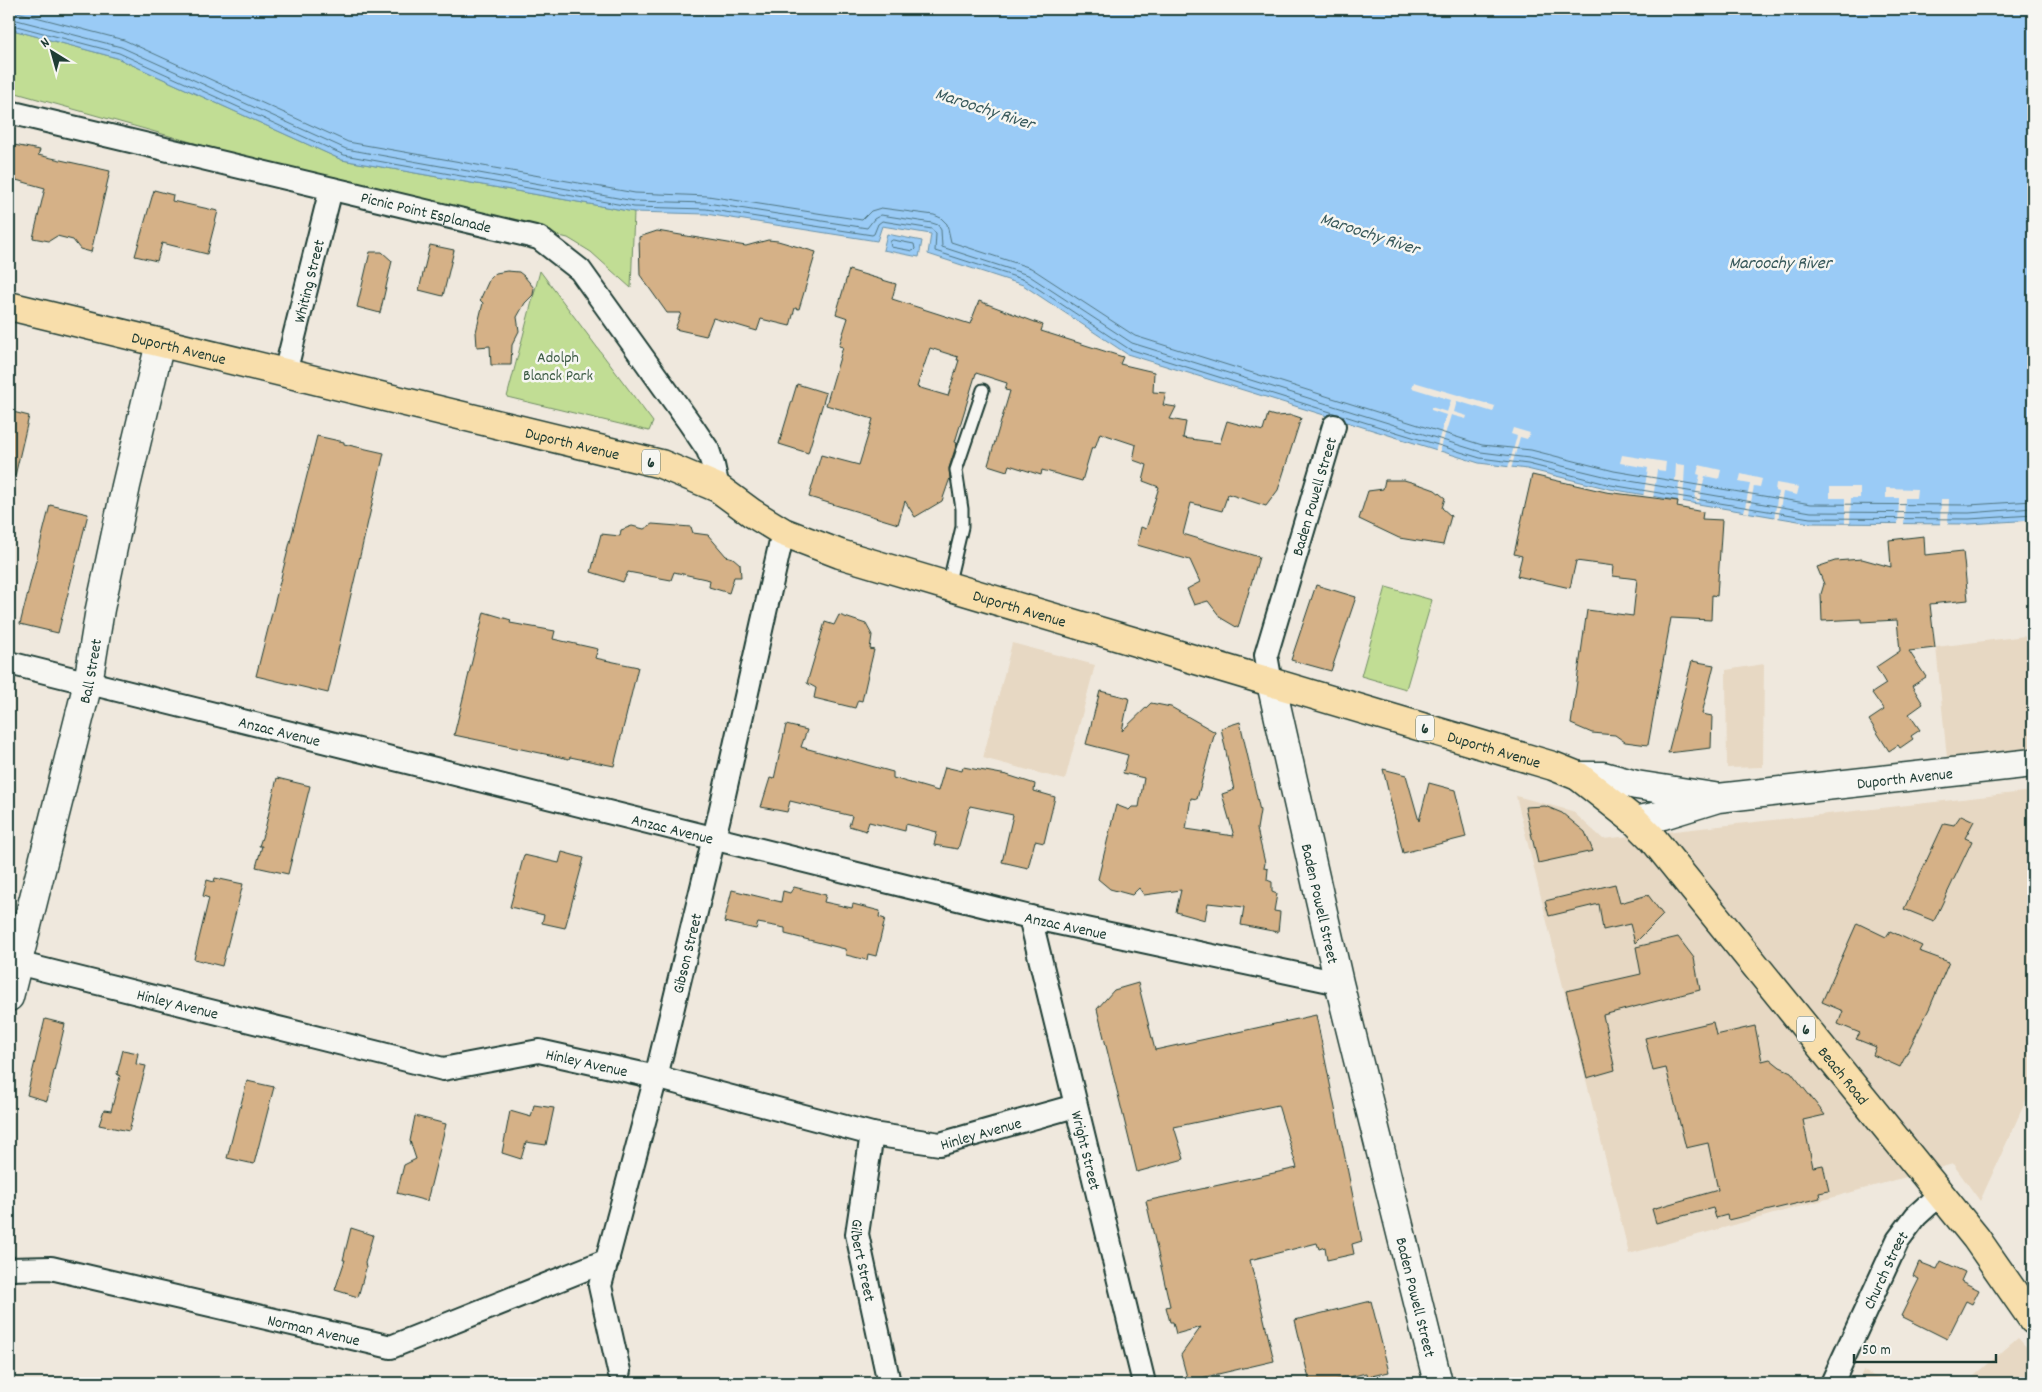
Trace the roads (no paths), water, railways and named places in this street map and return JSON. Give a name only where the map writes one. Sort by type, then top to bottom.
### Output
[{"type":"main road","name":"Duporth Avenue","points":[[9,306],[661,464],[718,488],[752,513],[783,532],[840,554],[1553,766],[1578,776],[1635,821]]},
{"type":"main road","name":"Beach Road","points":[[1635,821],[1656,844],[1976,1238],[2033,1320]]},
{"type":"main road","name":"Beach Road","points":[[1976,1238],[2033,1291]]},
{"type":"street","name":"Picnic Point Esplanade","points":[[9,112],[539,238],[580,270],[689,422],[708,450],[718,488]]},
{"type":"street","name":"Whiting Street","points":[[285,372],[330,189]]},
{"type":"street","name":"Ball Street","points":[[9,998],[13,962],[88,683],[100,609],[126,486],[160,343]]},
{"type":"street","name":"Baden Powell Street","points":[[1334,426],[1266,655],[1340,983],[1438,1383]]},
{"type":"street","name":"Gibson Street","points":[[619,1371],[600,1286],[656,1077],[714,838],[783,532]]},
{"type":"street","name":"Anzac Avenue","points":[[9,663],[1030,917],[1340,983]]},
{"type":"street","name":"Duporth Avenue","points":[[1635,821],[1663,815],[1718,798],[2033,763]]},
{"type":"street","points":[[1578,776],[1602,776],[1636,785],[1718,798]]},
{"type":"street","name":"Wright Street","points":[[1030,917],[1144,1383]]},
{"type":"street","name":"Hinley Avenue","points":[[13,962],[443,1069],[539,1051],[656,1077],[872,1134],[940,1144],[1075,1106]]},
{"type":"street","name":"Gilbert Street","points":[[872,1134],[857,1234],[889,1383]]},
{"type":"street","name":"Church Street","points":[[1832,1383],[1898,1240],[1916,1216],[1940,1194]]},
{"type":"street","name":"Norman Avenue","points":[[9,1269],[51,1268],[391,1347],[608,1260]]},
{"type":"lane","points":[[948,586],[962,527],[962,509],[956,470],[983,390]]},
{"type":"water","name":"Maroochy River","points":[[9,9],[2033,9],[2033,520],[1969,524],[1810,523],[1610,489],[1527,469],[1479,463],[1127,354],[1023,285],[928,254],[931,234],[882,226],[877,241],[706,214],[634,212],[342,160],[117,58],[9,29]]},
{"type":"water","points":[[887,234],[922,241],[919,257],[883,250]]},
{"type":"park label","name":"Adolph Blanck Park","points":[[558,365]]}]
